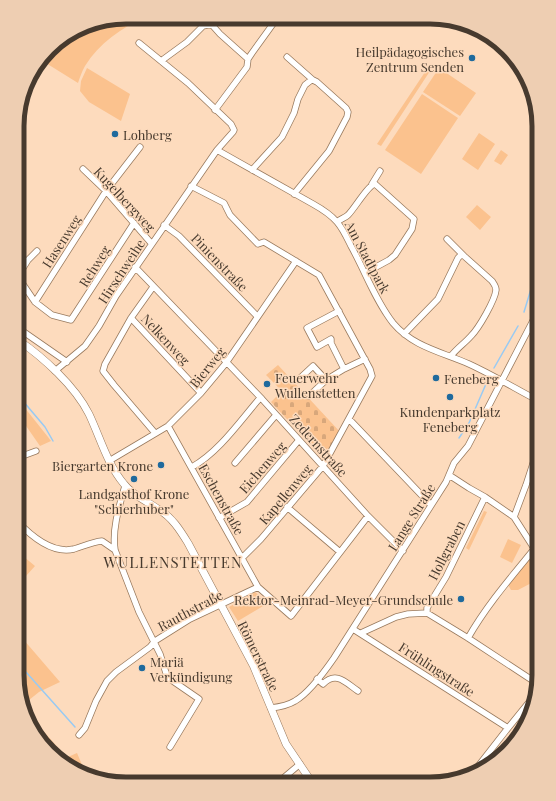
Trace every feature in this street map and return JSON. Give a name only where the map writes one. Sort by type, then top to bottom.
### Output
[{"type":"main road","name":"Römerstraße","points":[[24,345],[55,371],[82,401],[109,461],[125,486],[138,497],[159,509],[177,526],[188,543],[256,671],[286,744],[308,777]]},
{"type":"street","points":[[161,61],[187,42],[203,26],[209,24],[212,25],[248,59]]},
{"type":"street","points":[[215,110],[247,67],[248,59],[274,24]]},
{"type":"street","points":[[139,43],[188,83],[231,124],[234,130],[217,150]]},
{"type":"street","points":[[287,57],[346,108],[348,112],[347,117],[329,151],[294,194]]},
{"type":"street","points":[[252,170],[282,137],[305,85],[313,80]]},
{"type":"street","name":"Hasenweg","points":[[35,302],[106,191],[140,147]]},
{"type":"street","name":"Am Stadtpark","points":[[217,150],[328,213],[337,222],[349,242],[382,306],[393,322],[404,334],[424,346],[451,356],[532,397]]},
{"type":"street","name":"Hirschweihe","points":[[55,371],[85,346],[100,326],[116,296],[151,243],[217,150]]},
{"type":"street","name":"Kugelbergweg","points":[[83,169],[106,191],[151,243]]},
{"type":"street","points":[[337,222],[348,215],[354,208],[380,171]]},
{"type":"street","points":[[365,273],[389,260],[395,255],[412,229],[414,223],[414,219],[381,187],[372,184]]},
{"type":"street","points":[[191,186],[224,203],[230,215],[258,244],[264,242],[319,275],[365,359],[326,380],[309,396]]},
{"type":"street","name":"Rehweg","points":[[35,302],[52,315],[71,320],[134,223]]},
{"type":"street","name":"Pinienstraße","points":[[164,225],[179,236],[257,316]]},
{"type":"street","points":[[446,239],[492,281],[496,290],[486,315],[477,329],[470,338],[451,356]]},
{"type":"street","points":[[24,267],[37,250]]},
{"type":"street","points":[[404,334],[438,299],[458,258],[461,255],[464,256]]},
{"type":"street","name":"Bierweg","points":[[109,461],[168,426],[201,393],[226,363],[296,261]]},
{"type":"street","name":"Zedernstraße","points":[[135,268],[276,415],[368,516],[403,550]]},
{"type":"street","points":[[24,286],[35,302]]},
{"type":"street","points":[[153,287],[132,318],[104,366],[103,371],[155,434]]},
{"type":"street","points":[[339,311],[307,328],[317,347],[331,339],[331,343],[344,370]]},
{"type":"street","name":"Nelkenweg","points":[[132,318],[201,393]]},
{"type":"street","name":"Lange Straße","points":[[271,708],[295,701],[332,662],[450,475],[454,463],[466,449],[475,434],[532,322]]},
{"type":"street","points":[[24,332],[67,362]]},
{"type":"street","name":"Kapellenweg","points":[[242,558],[261,539],[323,466],[350,419],[372,376],[365,359]]},
{"type":"street","points":[[298,380],[313,366],[326,380]]},
{"type":"street","points":[[192,467],[212,453],[260,398]]},
{"type":"street","points":[[235,463],[276,415]]},
{"type":"street","points":[[350,419],[431,505]]},
{"type":"street","name":"Eschenstraße","points":[[168,426],[258,587],[291,616],[340,552]]},
{"type":"street","name":"Eichenweg","points":[[219,518],[247,502],[299,440]]},
{"type":"street","points":[[24,455],[36,451]]},
{"type":"street","points":[[514,517],[532,467]]},
{"type":"street","points":[[450,475],[514,517],[532,544]]},
{"type":"street","points":[[125,486],[120,502],[115,530],[115,550],[139,612],[160,654],[166,673],[170,679],[199,699],[170,747]]},
{"type":"street","name":"Hollgraben","points":[[426,613],[446,577],[485,497]]},
{"type":"street","points":[[287,507],[340,552],[368,516]]},
{"type":"street","points":[[24,526],[39,540],[56,549],[73,549],[102,541],[115,550]]},
{"type":"street","points":[[468,638],[490,604],[532,552]]},
{"type":"street","name":"Rauthstraße","points":[[79,735],[85,728],[96,701],[107,681],[116,672],[150,647],[154,642],[190,619],[258,587]]},
{"type":"street","points":[[361,633],[396,617],[408,614],[426,613],[468,638],[532,680]]},
{"type":"street","name":"Frühlingstraße","points":[[353,629],[508,728]]},
{"type":"street","points":[[317,679],[323,684],[329,678],[335,677],[358,691]]},
{"type":"street","points":[[480,764],[528,704]]},
{"type":"street","points":[[487,755],[491,757]]},
{"type":"street","points":[[285,777],[300,764]]},
{"type":"green space","points":[[132,24],[120,31],[97,50],[85,66],[78,83],[46,63],[69,41],[93,29],[112,25]]},
{"type":"green space","points":[[87,68],[130,94],[121,121],[89,102],[80,91],[81,81]]},
{"type":"green space","points":[[439,68],[476,93],[460,116],[423,92]]},
{"type":"green space","points":[[427,69],[430,71],[381,146],[377,144]]},
{"type":"green space","points":[[422,94],[458,118],[421,174],[385,150]]},
{"type":"green space","points":[[479,133],[495,144],[478,170],[462,159]]},
{"type":"green space","points":[[501,150],[508,155],[501,165],[494,161]]},
{"type":"green space","points":[[477,205],[491,217],[480,230],[466,217]]},
{"type":"green space","points":[[278,365],[341,433],[326,461],[271,402],[282,391],[266,375]]},
{"type":"green space","points":[[24,407],[51,441],[40,446],[24,423]]},
{"type":"green space","points":[[484,511],[487,512],[469,550],[466,548]]},
{"type":"green space","points":[[508,539],[521,545],[512,563],[500,557]]},
{"type":"green space","points":[[532,554],[532,583],[518,590],[511,590],[507,583]]},
{"type":"green space","points":[[24,557],[35,566],[24,578]]},
{"type":"green space","points":[[255,592],[268,603],[238,621],[229,607]]},
{"type":"green space","points":[[24,640],[60,682],[39,692],[27,702],[24,675]]},
{"type":"green space","points":[[34,721],[60,750],[58,751],[49,742]]},
{"type":"green space","points":[[77,753],[83,768],[69,760],[66,758]]},
{"type":"waterway","points":[[524,312],[531,289]]},
{"type":"waterway","points":[[494,368],[518,326]]},
{"type":"waterway","points":[[459,438],[469,423],[486,384]]},
{"type":"waterway","points":[[24,402],[45,427],[53,441]]},
{"type":"waterway","points":[[24,670],[75,727]]},
{"type":"place","name":"Heilpädagogisches Zentrum Senden","points":[[472,58]]},
{"type":"place","name":"Lohberg","points":[[115,134]]},
{"type":"place","name":"Feneberg","points":[[436,378]]},
{"type":"place","name":"Feuerwehr Wullenstetten","points":[[267,384]]},
{"type":"place","name":"Kundenparkplatz Feneberg","points":[[450,397]]},
{"type":"place","name":"Biergarten Krone","points":[[161,465]]},
{"type":"place","name":"Landgasthof Krone \"Schierhuber\"","points":[[134,479]]},
{"type":"place","name":"Rektor-Meinrad-Meyer-Grundschule","points":[[461,599]]},
{"type":"place","name":"Mariä Verkündigung","points":[[142,668]]},
{"type":"district","name":"WULLENSTETTEN","points":[[173,562]]}]
